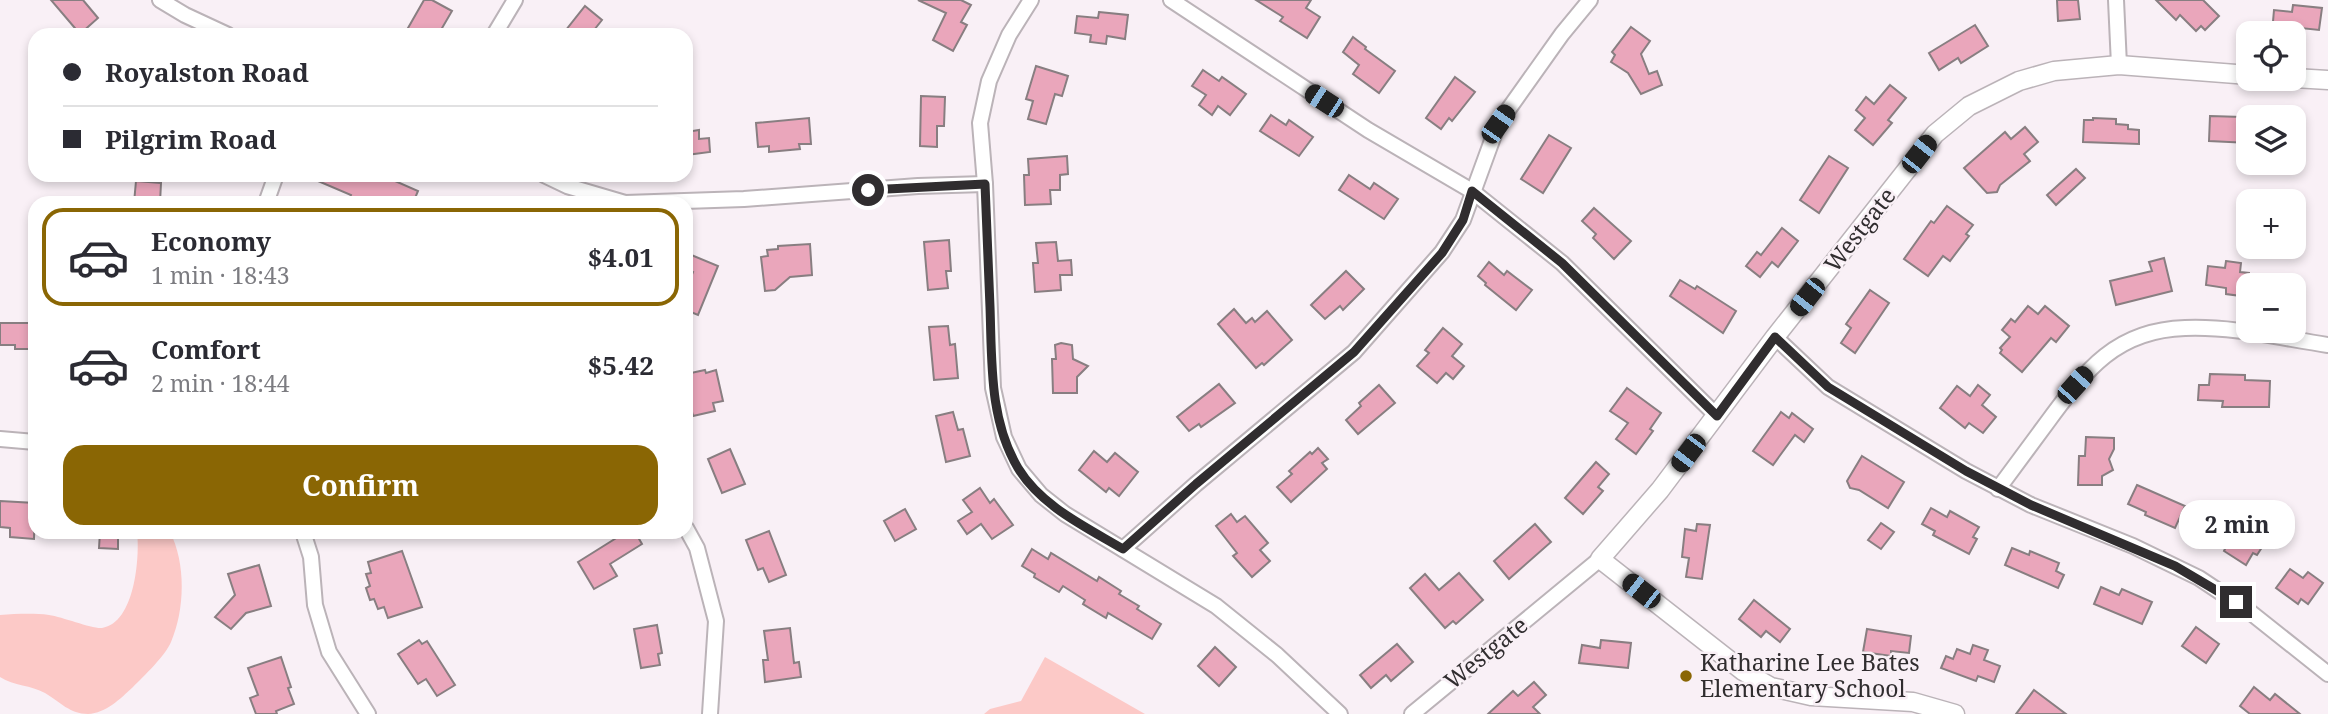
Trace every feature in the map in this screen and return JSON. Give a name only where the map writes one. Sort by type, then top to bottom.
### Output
[{"type":"street","points":[[160,0],[213,28]]},
{"type":"street","points":[[498,28],[515,0]]},
{"type":"street","points":[[1031,0],[1009,35],[989,81],[980,123],[993,388],[1004,437],[1019,469],[1041,495],[1065,514],[1216,606],[1277,655],[1340,714]]},
{"type":"street","points":[[1171,0],[1368,130],[1472,191],[1562,263],[1717,416]]},
{"type":"street","points":[[1123,549],[1354,352],[1442,253],[1463,220],[1498,124],[1562,34],[1590,0]]},
{"type":"street","points":[[2116,0],[2119,65]]},
{"type":"street","name":"Westgate","points":[[1412,714],[1600,559],[1660,490],[1775,337],[1935,134],[1969,106],[2018,81],[2054,71],[2119,65],[2236,74]]},
{"type":"street","points":[[2306,79],[2328,80]]},
{"type":"street","points":[[559,182],[601,196]]},
{"type":"street","points":[[693,201],[985,184]]},
{"type":"street","points":[[1998,489],[2075,385],[2098,360],[2139,337],[2161,330],[2210,328],[2328,345]]},
{"type":"street","points":[[1775,337],[1828,387],[1998,489],[2154,556],[2199,579],[2250,612],[2328,674]]},
{"type":"street","points":[[0,439],[28,441]]},
{"type":"street","points":[[305,539],[311,557],[315,605],[329,652],[368,714]]},
{"type":"street","points":[[692,539],[697,548],[716,621],[710,714]]},
{"type":"street","points":[[1600,559],[1743,671],[1771,687],[1811,696],[1913,702],[1955,714]]},
{"type":"shaded area","points":[[137,539],[173,539],[179,558],[182,587],[179,616],[168,648],[128,692],[112,705],[88,714],[70,710],[40,690],[0,677],[0,615],[49,615],[102,628],[113,623],[122,614],[128,602],[133,588]]},
{"type":"shaded area","points":[[1045,657],[1145,714],[984,714],[990,709],[1021,701]]},
{"type":"building","points":[[51,0],[83,0],[98,18],[87,28],[75,28]]},
{"type":"building","points":[[424,0],[432,0],[452,11],[442,28],[408,28]]},
{"type":"building","points":[[918,0],[961,0],[971,5],[961,22],[967,25],[953,51],[933,40],[946,13]]},
{"type":"building","points":[[1256,0],[1311,0],[1306,8],[1320,17],[1307,38],[1280,21],[1283,17]]},
{"type":"building","points":[[2057,0],[2078,0],[2080,19],[2058,21]]},
{"type":"building","points":[[2156,0],[2203,0],[2219,16],[2205,30],[2201,26],[2196,31],[2180,15],[2176,20]]},
{"type":"building","points":[[2293,5],[2322,8],[2319,30],[2306,29],[2306,21],[2273,21],[2274,10],[2292,12]]},
{"type":"building","points":[[585,6],[602,20],[596,28],[568,28]]},
{"type":"building","points":[[1099,12],[1128,15],[1125,39],[1107,36],[1106,44],[1090,42],[1091,35],[1075,33],[1077,16],[1098,18]]},
{"type":"building","points":[[1975,25],[1988,46],[1961,63],[1958,58],[1939,70],[1929,53]]},
{"type":"building","points":[[1631,27],[1650,41],[1641,54],[1649,74],[1657,71],[1662,85],[1641,94],[1628,73],[1611,62],[1615,55],[1612,52]]},
{"type":"building","points":[[1353,37],[1395,71],[1379,93],[1353,74],[1359,65],[1343,52]]},
{"type":"building","points":[[1036,66],[1068,76],[1062,96],[1055,94],[1046,124],[1028,119],[1033,101],[1026,99]]},
{"type":"building","points":[[1203,70],[1219,81],[1222,77],[1246,94],[1230,115],[1218,106],[1212,115],[1199,105],[1206,95],[1192,86]]},
{"type":"building","points":[[1455,77],[1475,92],[1452,121],[1449,118],[1441,129],[1426,118]]},
{"type":"building","points":[[1890,85],[1906,98],[1888,120],[1892,123],[1873,145],[1855,130],[1865,118],[1856,110],[1866,97],[1874,104]]},
{"type":"building","points":[[921,96],[945,97],[944,126],[937,126],[937,147],[920,146]]},
{"type":"building","points":[[1271,115],[1286,125],[1289,120],[1313,137],[1299,156],[1260,131]]},
{"type":"building","points":[[2210,116],[2236,117],[2236,142],[2209,141]]},
{"type":"building","points":[[809,118],[811,144],[799,144],[800,149],[769,152],[769,146],[758,147],[756,123]]},
{"type":"building","points":[[2116,119],[2116,124],[2139,130],[2139,144],[2083,142],[2084,120]]},
{"type":"building","points":[[2025,127],[2038,142],[2024,154],[2030,161],[2000,185],[1997,192],[1987,193],[1964,168],[2005,132],[2011,139]]},
{"type":"building","points":[[699,130],[699,139],[709,138],[710,152],[693,154],[693,131]]},
{"type":"building","points":[[1549,135],[1571,148],[1543,193],[1521,179]]},
{"type":"building","points":[[1067,156],[1068,174],[1060,175],[1060,190],[1050,190],[1051,204],[1025,205],[1024,175],[1029,175],[1028,159]]},
{"type":"building","points":[[1829,156],[1848,168],[1819,213],[1800,200]]},
{"type":"building","points":[[2076,169],[2085,178],[2056,205],[2047,195]]},
{"type":"building","points":[[1349,175],[1370,189],[1374,183],[1398,199],[1384,219],[1339,190]]},
{"type":"building","points":[[136,182],[161,183],[160,196],[135,196]]},
{"type":"building","points":[[320,182],[397,182],[418,191],[416,196],[351,195]]},
{"type":"building","points":[[1947,206],[1973,225],[1966,234],[1969,236],[1950,261],[1943,256],[1928,276],[1904,259],[1931,221],[1934,223]]},
{"type":"building","points":[[1594,208],[1631,241],[1614,259],[1593,238],[1596,234],[1582,221]]},
{"type":"building","points":[[1782,228],[1798,241],[1778,267],[1772,262],[1760,277],[1746,266],[1757,252],[1761,255]]},
{"type":"building","points":[[949,240],[951,271],[946,271],[948,288],[928,290],[924,242]]},
{"type":"building","points":[[1056,242],[1058,261],[1071,260],[1072,275],[1060,275],[1061,290],[1035,292],[1033,263],[1038,263],[1036,243]]},
{"type":"building","points":[[810,244],[812,275],[790,277],[775,290],[765,291],[761,257],[768,256],[767,250],[778,249],[778,246]]},
{"type":"building","points":[[693,256],[718,266],[698,315],[693,313]]},
{"type":"building","points":[[2164,258],[2172,291],[2116,305],[2110,281],[2152,271],[2149,262]]},
{"type":"building","points":[[2226,261],[2241,263],[2240,272],[2249,273],[2236,273],[2236,295],[2226,294],[2226,288],[2206,285],[2208,266],[2225,268]]},
{"type":"building","points":[[1489,262],[1504,275],[1507,271],[1532,290],[1516,310],[1478,276]]},
{"type":"building","points":[[1346,271],[1364,289],[1343,310],[1340,306],[1325,319],[1311,305]]},
{"type":"building","points":[[1680,280],[1695,289],[1697,286],[1736,311],[1723,333],[1670,296]]},
{"type":"building","points":[[1870,290],[1889,303],[1855,353],[1841,343],[1851,328],[1846,324]]},
{"type":"building","points":[[2028,306],[2038,314],[2045,306],[2069,326],[2056,342],[2051,338],[2022,372],[2000,353],[2000,348],[2010,337],[2002,330],[2011,319],[2015,322]]},
{"type":"building","points":[[1234,309],[1246,323],[1252,318],[1255,322],[1267,311],[1292,340],[1264,365],[1262,363],[1256,368],[1218,324]]},
{"type":"building","points":[[0,323],[28,323],[28,349],[15,349],[15,345],[0,345]]},
{"type":"building","points":[[948,326],[950,345],[955,344],[958,378],[934,380],[929,327]]},
{"type":"building","points":[[1443,328],[1462,344],[1452,356],[1464,366],[1453,379],[1446,373],[1437,383],[1417,366],[1429,353],[1425,350]]},
{"type":"building","points":[[1055,345],[1072,345],[1073,359],[1088,366],[1077,377],[1077,393],[1053,393],[1052,359],[1056,359]]},
{"type":"building","points":[[716,370],[723,401],[713,403],[715,411],[693,416],[693,373]]},
{"type":"building","points":[[2210,374],[2245,375],[2245,380],[2270,381],[2269,407],[2222,407],[2223,401],[2198,400],[2199,385],[2209,385]]},
{"type":"building","points":[[1219,384],[1235,403],[1201,427],[1199,424],[1189,431],[1177,417]]},
{"type":"building","points":[[1379,385],[1395,403],[1358,434],[1346,420],[1361,406],[1359,403]]},
{"type":"building","points":[[1978,385],[1990,395],[1982,405],[1996,417],[1983,433],[1969,423],[1965,428],[1940,408],[1957,386],[1970,396]]},
{"type":"building","points":[[1627,388],[1661,413],[1650,429],[1653,431],[1636,454],[1616,439],[1628,423],[1610,411]]},
{"type":"building","points":[[953,412],[958,430],[963,429],[970,456],[946,462],[936,416]]},
{"type":"building","points":[[1781,412],[1789,418],[1792,413],[1813,429],[1804,442],[1795,435],[1773,465],[1753,451]]},
{"type":"building","points":[[2086,437],[2114,438],[2114,449],[2109,459],[2113,470],[2102,476],[2102,485],[2078,485],[2079,456],[2085,456]]},
{"type":"building","points":[[1318,448],[1328,459],[1322,463],[1327,469],[1291,502],[1277,487],[1292,474],[1289,471]]},
{"type":"building","points":[[730,449],[745,484],[722,493],[708,459]]},
{"type":"building","points":[[1094,451],[1107,462],[1115,453],[1138,472],[1119,496],[1109,488],[1106,492],[1079,470]]},
{"type":"building","points":[[1862,456],[1904,482],[1888,508],[1859,490],[1850,488],[1847,481]]},
{"type":"building","points":[[1596,462],[1609,474],[1598,487],[1603,491],[1583,514],[1565,498]]},
{"type":"building","points":[[2137,485],[2185,506],[2175,528],[2128,504]]},
{"type":"building","points":[[980,488],[990,503],[994,499],[1013,525],[992,539],[981,524],[967,534],[958,521],[972,512],[963,500]]},
{"type":"building","points":[[0,501],[28,503],[28,538],[10,537],[10,528],[0,527]]},
{"type":"building","points":[[1931,508],[1947,517],[1950,511],[1979,527],[1973,537],[1977,539],[1969,554],[1933,535],[1935,531],[1922,524]]},
{"type":"building","points":[[905,509],[916,529],[895,541],[884,521]]},
{"type":"building","points":[[1231,514],[1237,522],[1245,516],[1268,543],[1260,550],[1270,561],[1252,577],[1233,556],[1237,553],[1216,526]]},
{"type":"building","points":[[2220,520],[2230,526],[2232,521],[2266,541],[2257,555],[2253,553],[2246,565],[2224,551],[2227,545],[2211,536]]},
{"type":"building","points":[[1881,523],[1894,532],[1881,549],[1868,540]]},
{"type":"building","points":[[1535,524],[1551,542],[1509,579],[1494,561]]},
{"type":"building","points":[[1697,524],[1710,525],[1702,579],[1686,577],[1689,558],[1682,557],[1685,529],[1696,531]]},
{"type":"building","points":[[769,531],[786,575],[769,582],[763,568],[758,570],[746,540]]},
{"type":"building","points":[[100,539],[118,539],[118,549],[99,548]]},
{"type":"building","points":[[615,539],[639,539],[642,544],[610,564],[617,576],[594,589],[578,562]]},
{"type":"building","points":[[2012,548],[2029,555],[2030,551],[2059,563],[2056,571],[2064,575],[2058,588],[2005,565]]},
{"type":"building","points":[[1032,549],[1048,559],[1051,553],[1097,581],[1099,577],[1121,591],[1119,594],[1139,606],[1137,609],[1161,624],[1152,639],[1108,613],[1106,618],[1083,604],[1085,600],[1063,586],[1059,592],[1034,577],[1035,574],[1022,566]]},
{"type":"building","points":[[402,551],[422,607],[388,618],[384,607],[378,609],[374,599],[370,600],[366,588],[370,586],[366,574],[371,573],[368,562]]},
{"type":"building","points":[[259,565],[271,606],[246,613],[231,629],[215,617],[235,595],[228,574]]},
{"type":"building","points":[[2290,569],[2303,578],[2308,572],[2323,583],[2308,604],[2301,599],[2298,604],[2276,588]]},
{"type":"building","points":[[1459,573],[1483,600],[1456,624],[1453,621],[1445,628],[1410,588],[1425,574],[1439,590]]},
{"type":"building","points":[[2101,587],[2119,595],[2122,589],[2152,602],[2142,624],[2094,604]]},
{"type":"building","points":[[1754,600],[1790,629],[1780,642],[1766,631],[1761,637],[1739,619]]},
{"type":"building","points":[[657,625],[662,653],[658,654],[660,665],[641,668],[634,629]]},
{"type":"building","points":[[2196,627],[2219,644],[2206,663],[2182,646]]},
{"type":"building","points":[[790,628],[794,663],[799,662],[801,677],[765,682],[763,660],[768,660],[764,631]]},
{"type":"building","points":[[1867,629],[1911,636],[1909,653],[1891,651],[1891,656],[1863,652]]},
{"type":"building","points":[[419,640],[422,644],[427,641],[455,685],[437,696],[426,679],[418,684],[398,654]]},
{"type":"building","points":[[1601,640],[1631,643],[1628,668],[1579,663],[1582,645],[1600,648]]},
{"type":"building","points":[[1397,644],[1413,662],[1391,681],[1386,675],[1371,688],[1360,675]]},
{"type":"building","points":[[1973,645],[1988,650],[1984,660],[2000,666],[1994,682],[1978,676],[1976,681],[1941,668],[1946,656],[1953,659],[1957,649],[1970,654]]},
{"type":"building","points":[[1215,647],[1236,667],[1219,686],[1198,666]]},
{"type":"building","points":[[281,657],[294,704],[276,711],[277,714],[256,714],[250,698],[258,695],[248,668]]},
{"type":"building","points":[[1534,682],[1546,695],[1533,707],[1540,714],[1488,714],[1513,691],[1518,696]]},
{"type":"building","points":[[2254,687],[2270,700],[2275,694],[2300,714],[2250,714],[2240,706]]},
{"type":"building","points":[[2034,690],[2066,714],[2016,714]]},
{"type":"place","name":"Katharine Lee Bates Elementary School","points":[[1686,676]]},
{"type":"route","points":[[868,190],[985,184],[993,388],[1004,437],[1019,469],[1041,495],[1065,514],[1123,549],[1354,352],[1442,253],[1463,220],[1472,191],[1562,263],[1717,416],[1775,337],[1828,387],[1966,471],[2031,505],[2175,566],[2236,602]]}]
